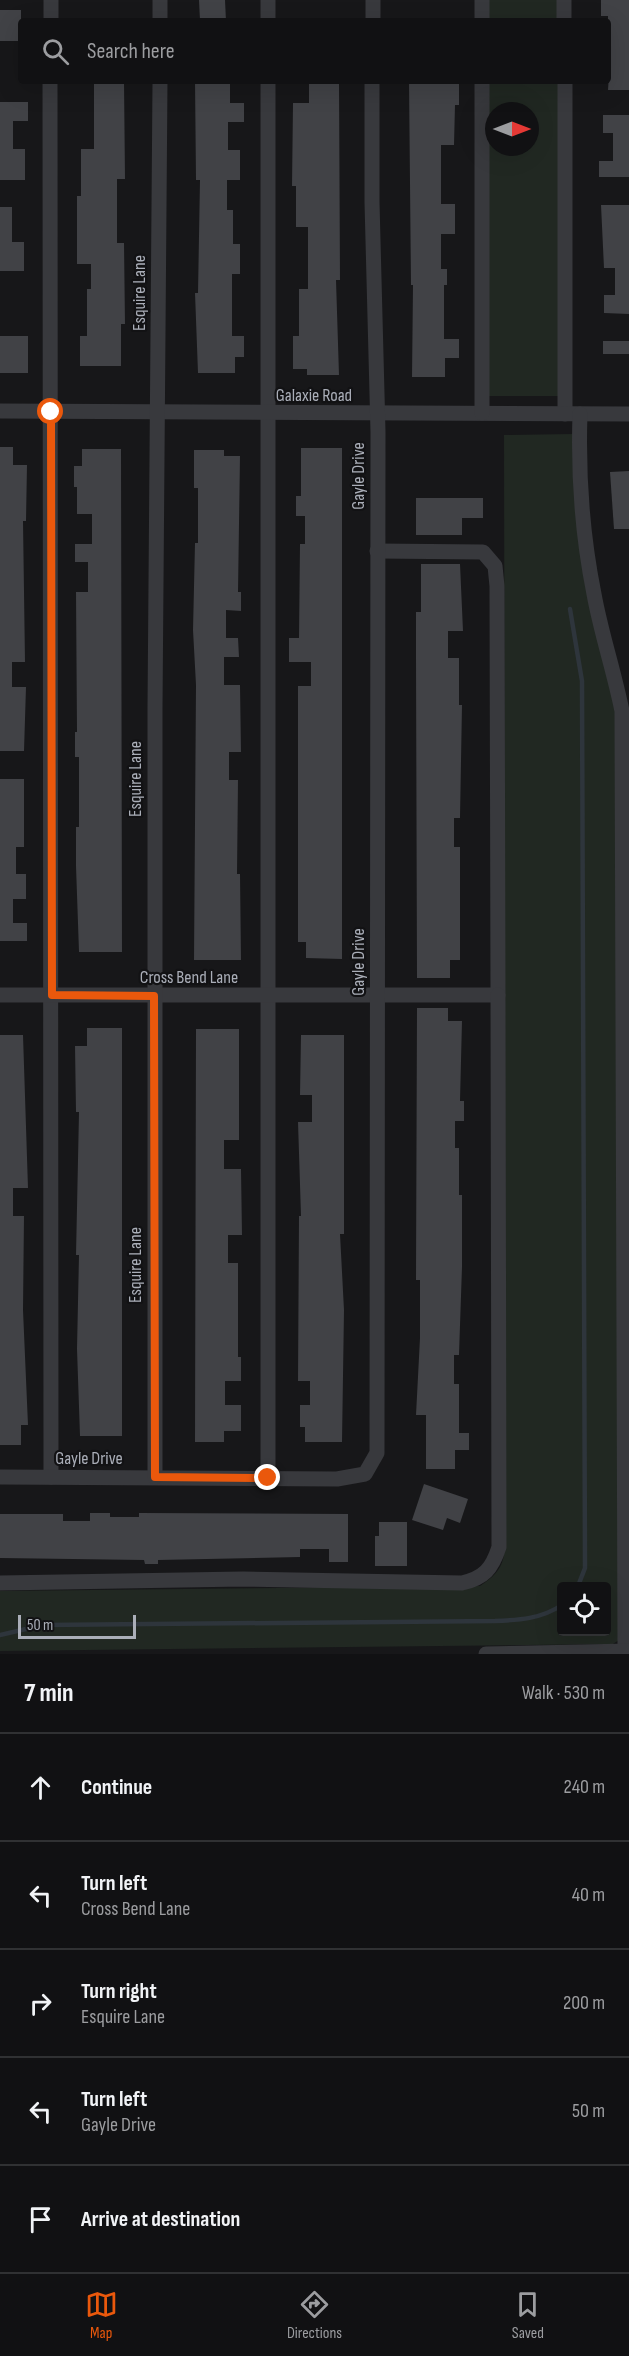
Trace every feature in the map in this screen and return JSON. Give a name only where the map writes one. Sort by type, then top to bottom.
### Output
[{"type":"street","points":[[51,0],[51,18]]},
{"type":"street","points":[[160,0],[160,18]]},
{"type":"street","points":[[268,0],[268,18]]},
{"type":"street","points":[[373,0],[373,18]]},
{"type":"street","points":[[482,0],[482,18]]},
{"type":"street","points":[[564,0],[564,18]]},
{"type":"street","points":[[50,84],[51,1477]]},
{"type":"street","name":"Esquire Lane","points":[[155,1477],[154,996],[160,84]]},
{"type":"street","points":[[268,84],[268,1478]]},
{"type":"street","name":"Gayle Drive","points":[[0,1477],[336,1479],[365,1474],[377,1453],[377,414],[372,84]]},
{"type":"street","points":[[482,84],[482,413]]},
{"type":"street","points":[[486,1654],[627,1651],[627,982],[622,711],[594,594],[582,514],[573,414],[564,84]]},
{"type":"street","name":"Galaxie Road","points":[[0,411],[629,414]]},
{"type":"street","points":[[0,1583],[243,1579],[462,1583],[478,1579],[489,1570],[498,1547],[498,609],[495,566],[483,552],[377,552]]},
{"type":"street","name":"Cross Bend Lane","points":[[0,995],[498,995]]},
{"type":"shaded area","points":[[485,0],[560,0],[560,18],[485,18]]},
{"type":"shaded area","points":[[485,84],[560,84],[560,396],[485,396],[485,156],[539,156],[539,102],[485,102]]},
{"type":"shaded area","points":[[573,434],[618,690],[619,1640],[613,1644],[0,1651],[0,1591],[480,1586],[500,1568],[505,1547],[504,435]]},
{"type":"building","points":[[199,0],[225,0],[226,18],[200,18]]},
{"type":"building","points":[[601,0],[629,0],[629,90],[608,90],[608,84],[611,84],[611,18],[601,16]]},
{"type":"building","points":[[0,10],[21,10],[21,18],[18,18],[18,41],[0,41]]},
{"type":"building","points":[[94,84],[124,84],[125,179],[117,179],[117,243],[124,243],[125,324],[121,324],[121,366],[80,366],[80,336],[87,336],[87,289],[91,289],[91,264],[77,264],[77,196],[81,196],[81,149],[94,149]]},
{"type":"building","points":[[195,84],[230,84],[230,103],[244,103],[244,122],[228,122],[228,150],[240,150],[240,180],[227,180],[227,210],[233,210],[233,244],[240,244],[240,274],[232,274],[232,336],[244,336],[244,357],[235,357],[235,373],[198,373],[195,293],[198,293],[200,180],[196,180]]},
{"type":"building","points":[[309,84],[339,84],[340,280],[336,280],[339,375],[307,375],[307,369],[293,369],[293,336],[299,336],[299,289],[308,289],[308,227],[296,227],[296,186],[292,186],[293,103],[309,103]]},
{"type":"building","points":[[409,84],[459,84],[459,105],[455,105],[454,145],[441,145],[441,204],[455,204],[455,234],[441,234],[441,269],[447,269],[447,285],[444,285],[444,339],[459,339],[459,358],[445,358],[445,377],[412,377],[413,285],[411,285]]},
{"type":"building","points":[[0,102],[28,102],[28,121],[13,121],[13,149],[25,149],[25,180],[0,180]]},
{"type":"building","points":[[603,115],[629,115],[629,177],[599,177],[599,161],[613,161],[613,133],[603,133]]},
{"type":"building","points":[[601,205],[629,205],[629,314],[604,313],[604,295],[615,295],[615,268],[604,268]]},
{"type":"building","points":[[0,207],[12,207],[12,242],[24,242],[24,271],[0,271]]},
{"type":"building","points":[[0,336],[28,336],[28,373],[0,373]]},
{"type":"building","points":[[603,341],[629,341],[629,354],[603,354]]},
{"type":"building","points":[[0,447],[13,447],[13,465],[27,465],[26,521],[23,521],[25,662],[12,662],[12,687],[26,687],[24,751],[0,751]]},
{"type":"building","points":[[301,448],[342,448],[342,959],[306,958],[306,942],[298,942],[298,686],[311,686],[311,662],[289,662],[289,638],[299,638],[300,544],[305,544],[305,516],[296,516],[296,496],[301,496]]},
{"type":"building","points":[[82,449],[121,449],[122,952],[79,952],[76,827],[79,827],[79,757],[75,757],[75,732],[77,732],[76,592],[88,592],[88,562],[75,562],[75,544],[92,544],[92,514],[77,514],[77,487],[74,487],[74,466],[82,466]]},
{"type":"building","points":[[194,450],[224,450],[224,456],[240,456],[238,592],[241,592],[241,611],[226,610],[226,638],[238,638],[239,657],[224,657],[224,685],[240,685],[241,752],[229,752],[229,780],[238,780],[237,874],[240,874],[241,960],[194,960],[196,685],[193,630],[195,543],[198,543],[198,488],[194,488]]},
{"type":"building","points":[[629,471],[629,529],[614,529],[610,472]]},
{"type":"building","points":[[416,498],[483,498],[483,518],[462,518],[462,535],[416,535]]},
{"type":"building","points":[[421,564],[460,564],[463,631],[448,631],[448,658],[459,658],[459,705],[462,705],[460,818],[454,818],[454,847],[460,847],[460,960],[450,960],[450,978],[417,978],[416,612],[421,612]]},
{"type":"building","points":[[0,779],[24,779],[24,847],[16,847],[16,874],[26,874],[26,899],[13,899],[13,923],[27,923],[27,941],[0,941]]},
{"type":"building","points":[[417,1008],[448,1008],[448,1021],[462,1021],[460,1101],[464,1101],[464,1121],[455,1121],[455,1148],[459,1148],[459,1195],[462,1195],[462,1267],[459,1355],[454,1355],[454,1384],[459,1384],[459,1433],[469,1433],[469,1450],[455,1450],[455,1469],[426,1469],[426,1415],[416,1415],[420,1338],[420,1280],[416,1280]]},
{"type":"building","points":[[87,1028],[122,1028],[122,1436],[80,1436],[77,1349],[79,1255],[76,1255],[79,1112],[76,1112],[75,1046],[87,1046]]},
{"type":"building","points":[[196,1029],[239,1029],[239,1140],[224,1140],[224,1169],[241,1169],[242,1235],[228,1235],[228,1263],[238,1263],[238,1357],[241,1357],[241,1381],[225,1381],[225,1405],[241,1405],[241,1431],[224,1431],[224,1442],[195,1442]]},
{"type":"building","points":[[0,1035],[23,1035],[28,1188],[13,1188],[13,1216],[24,1216],[23,1310],[28,1425],[21,1425],[21,1445],[0,1445]]},
{"type":"building","points":[[301,1035],[344,1035],[344,1234],[340,1234],[344,1310],[342,1442],[305,1442],[305,1427],[300,1427],[300,1405],[310,1405],[310,1381],[298,1381],[299,1216],[301,1216],[298,1122],[312,1122],[312,1095],[300,1095]]},
{"type":"building","points":[[424,1484],[468,1499],[460,1523],[447,1518],[443,1530],[412,1520]]},
{"type":"building","points":[[90,1513],[110,1513],[110,1517],[139,1517],[139,1513],[348,1514],[348,1562],[329,1562],[329,1549],[300,1549],[300,1557],[158,1560],[158,1564],[145,1564],[144,1560],[0,1558],[0,1514],[63,1514],[63,1521],[90,1521]]},
{"type":"building","points":[[379,1522],[407,1522],[407,1566],[375,1566],[375,1536],[379,1536]]},
{"type":"waterway","points":[[570,609],[582,681],[585,1568],[580,1582]]},
{"type":"waterway","points":[[0,1635],[43,1625],[504,1621],[538,1616],[557,1608]]},
{"type":"route","points":[[51,412],[52,995],[154,996],[155,1477],[268,1478]]}]
